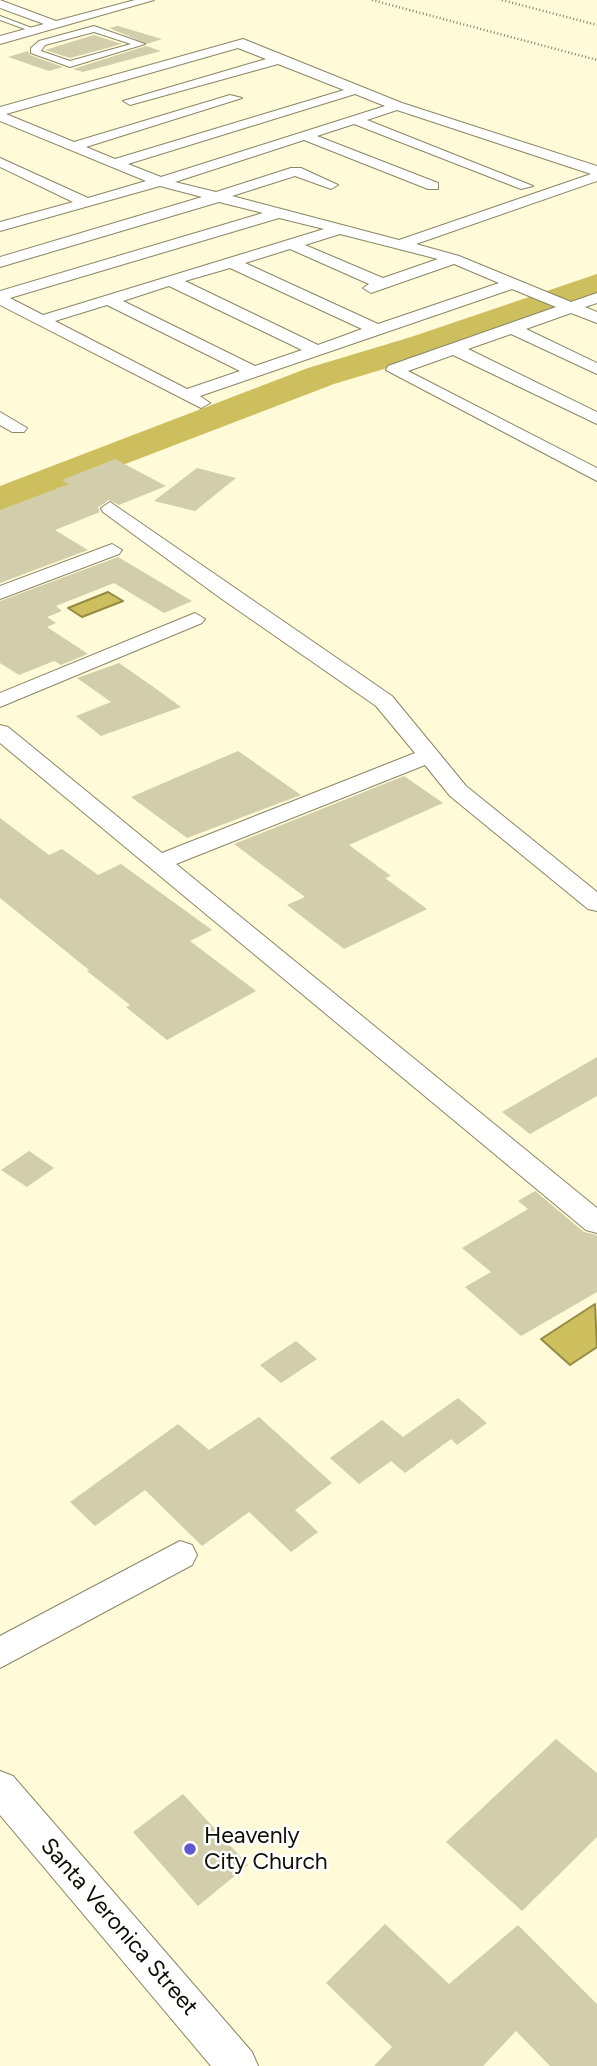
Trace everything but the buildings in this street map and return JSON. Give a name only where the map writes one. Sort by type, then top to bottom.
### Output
[{"type":"street","points":[[0,40],[148,0]]},
{"type":"street","points":[[0,4],[56,25]]},
{"type":"street","points":[[94,29],[141,44],[106,54],[70,64],[36,53],[36,48],[43,43],[94,29]]},
{"type":"street","points":[[0,114],[241,43],[397,106],[597,174]]},
{"type":"street","points":[[119,98],[281,59]]},
{"type":"street","points":[[88,86],[173,117]]},
{"type":"street","points":[[115,163],[359,89]]},
{"type":"street","points":[[74,146],[236,98]]},
{"type":"street","points":[[0,227],[160,182],[397,106]]},
{"type":"street","points":[[0,114],[160,182],[454,259],[597,318]]},
{"type":"street","points":[[353,119],[526,186]]},
{"type":"street","points":[[303,135],[433,186]]},
{"type":"street","points":[[0,162],[87,203]]},
{"type":"street","points":[[0,261],[296,171],[331,185]]},
{"type":"street","points":[[400,245],[597,174]]},
{"type":"street","points":[[9,211],[28,220]]},
{"type":"street","points":[[0,298],[278,214]]},
{"type":"street","points":[[42,320],[337,230]]},
{"type":"street","points":[[291,244],[377,286],[454,259]]},
{"type":"street","points":[[230,262],[377,330]]},
{"type":"street","points":[[171,281],[318,351]]},
{"type":"street","points":[[186,395],[513,283]]},
{"type":"street","points":[[0,298],[208,407]]},
{"type":"street","points":[[597,298],[562,302],[511,328],[394,370],[597,475]]},
{"type":"street","points":[[109,300],[253,371]]},
{"type":"street","points":[[511,328],[597,369]]},
{"type":"street","points":[[454,349],[597,419]]},
{"type":"street","points":[[0,417],[18,428]]},
{"type":"street","points":[[110,509],[226,593],[384,701],[458,791],[597,904]]},
{"type":"street","points":[[0,593],[112,550]]},
{"type":"street","points":[[0,701],[195,619]]},
{"type":"street","points":[[0,732],[596,1223]]},
{"type":"street","points":[[160,862],[429,755]]},
{"type":"street","points":[[0,1653],[180,1555]]},
{"type":"street","name":"Santa Veronica Street","points":[[0,1788],[238,2066]]},
{"type":"lane","points":[[0,18],[35,31]]},
{"type":"path","points":[[372,0],[597,60]]},
{"type":"path","points":[[502,0],[597,25]]},
{"type":"shaded area","points":[[108,592],[123,601],[82,617],[68,608]]},
{"type":"shaded area","points":[[595,1304],[597,1347],[570,1365],[541,1339]]},
{"type":"waterway","points":[[0,500],[321,376],[424,345],[597,284]]},
{"type":"place","name":"Heavenly City Church","points":[[190,1849]]}]
